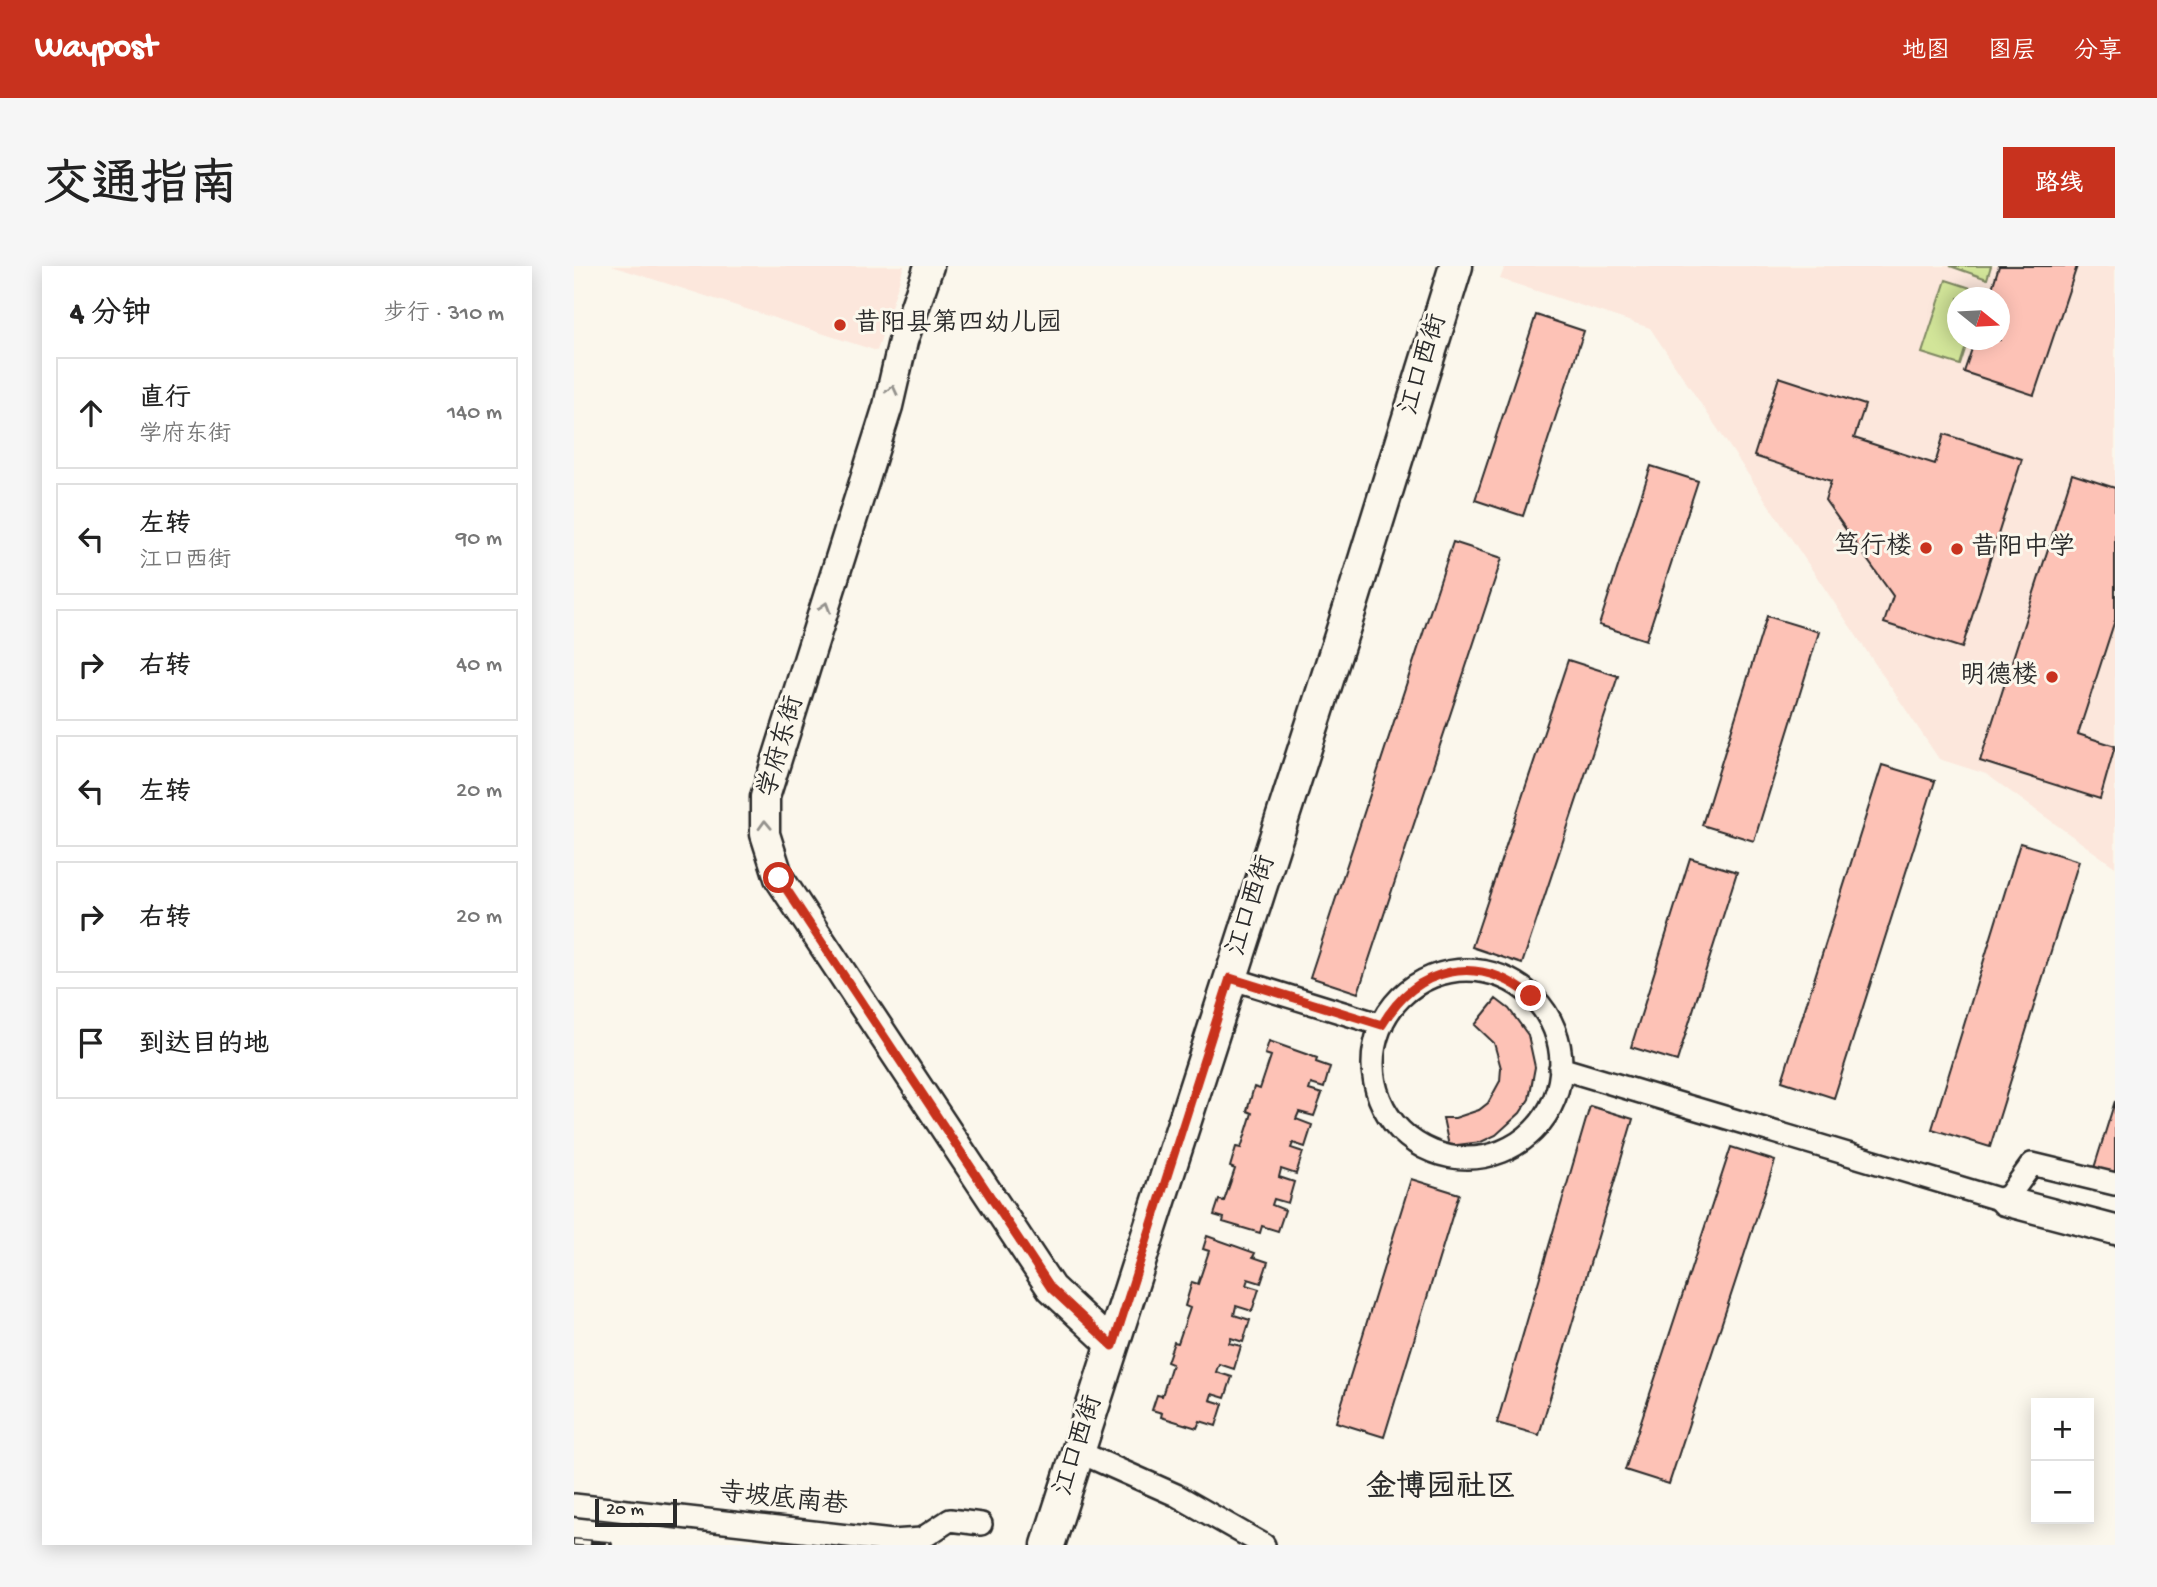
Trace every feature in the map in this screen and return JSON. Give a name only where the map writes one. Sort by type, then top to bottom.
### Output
[{"type":"main road","name":"江口西街","points":[[1048,1545],[1351,606],[1456,266]]},
{"type":"street","name":"学府东街","points":[[929,266],[903,341],[888,406],[765,797],[765,835],[779,878],[1051,1288],[1113,1346]]},
{"type":"street","points":[[1478,971],[1497,975],[1516,984],[1531,996],[1554,1029],[1560,1068],[1558,1088],[1550,1107],[1525,1139],[1488,1156],[1447,1156],[1428,1150],[1412,1141],[1387,1115],[1379,1098],[1374,1072],[1375,1045],[1382,1025],[1404,995],[1438,975],[1478,971]]},
{"type":"street","points":[[1230,978],[1382,1025]]},
{"type":"street","points":[[1560,1068],[2005,1201],[2115,1230]]},
{"type":"street","points":[[2005,1201],[2032,1164],[2115,1184]]},
{"type":"street","points":[[1079,1452],[1176,1495],[1264,1545]]},
{"type":"street","name":"寺坡底南巷","points":[[574,1505],[892,1542],[921,1539],[950,1520],[981,1524]]},
{"type":"shaded area","name":"昔阳县第四幼儿园","points":[[612,266],[904,266],[877,351]]},
{"type":"shaded area","name":"昔阳中学","points":[[1505,266],[2115,266],[2115,867],[1986,774],[1939,759],[1650,328],[1500,279]]},
{"type":"green space","points":[[1950,266],[1991,266],[1987,279]]},
{"type":"green space","points":[[1946,280],[1968,287],[1947,287],[1947,350],[1965,350],[1960,365],[1922,353]]},
{"type":"building","points":[[1999,266],[2077,266],[2034,395],[1964,372],[1972,350],[2010,350],[2010,287],[1992,287]]},
{"type":"building","points":[[1536,315],[1584,331],[1523,516],[1475,500]]},
{"type":"building","name":"笃行楼","points":[[1779,377],[1865,405],[1854,438],[1935,464],[1944,434],[2022,459],[1962,648],[1884,623],[1893,596],[1825,500],[1831,481],[1754,456]]},
{"type":"building","points":[[1651,466],[1698,481],[1646,640],[1599,625]]},
{"type":"building","name":"明德楼","points":[[2072,474],[2115,488],[2115,620],[2078,734],[2115,746],[2100,799],[1980,761]]},
{"type":"building","points":[[1453,542],[1502,558],[1358,993],[1310,977]]},
{"type":"building","points":[[1767,616],[1819,632],[1754,841],[1702,825]]},
{"type":"building","points":[[1568,660],[1618,676],[1522,964],[1472,947]]},
{"type":"building","points":[[1882,765],[1935,781],[1834,1098],[1782,1081]]},
{"type":"building","points":[[2020,843],[2079,861],[1990,1147],[1932,1129]]},
{"type":"building","points":[[1690,858],[1737,872],[1677,1061],[1631,1047]]},
{"type":"building","points":[[1496,999],[1509,1009],[1528,1035],[1535,1067],[1529,1099],[1520,1113],[1496,1135],[1481,1142],[1449,1146],[1443,1118],[1455,1118],[1479,1110],[1488,1103],[1500,1081],[1501,1068],[1494,1043],[1475,1025]]},
{"type":"building","points":[[1269,1041],[1317,1058],[1316,1062],[1330,1067],[1324,1088],[1311,1084],[1309,1090],[1322,1094],[1314,1116],[1299,1112],[1296,1119],[1312,1125],[1305,1147],[1293,1143],[1291,1148],[1303,1152],[1296,1174],[1281,1169],[1279,1177],[1294,1182],[1288,1203],[1274,1199],[1272,1205],[1285,1210],[1278,1231],[1262,1226],[1260,1233],[1223,1222],[1224,1218],[1214,1215],[1219,1200],[1224,1201],[1235,1169],[1230,1167],[1236,1147],[1241,1148],[1252,1113],[1247,1111],[1254,1087],[1260,1089],[1271,1056],[1265,1054]]},
{"type":"building","points":[[2115,1101],[2115,1174],[2094,1168]]},
{"type":"building","points":[[1590,1106],[1633,1119],[1539,1435],[1497,1423]]},
{"type":"building","points":[[1731,1147],[1775,1161],[1669,1484],[1625,1470]]},
{"type":"building","points":[[1411,1179],[1459,1194],[1384,1437],[1336,1422]]},
{"type":"building","points":[[1207,1236],[1255,1253],[1253,1257],[1268,1262],[1261,1283],[1248,1279],[1246,1285],[1259,1289],[1252,1311],[1236,1306],[1234,1315],[1250,1320],[1243,1342],[1231,1338],[1229,1343],[1241,1346],[1234,1369],[1219,1364],[1216,1372],[1232,1377],[1225,1398],[1212,1394],[1210,1400],[1223,1404],[1216,1426],[1200,1421],[1197,1428],[1161,1417],[1162,1413],[1152,1410],[1157,1395],[1162,1396],[1172,1364],[1167,1362],[1174,1342],[1178,1343],[1190,1308],[1185,1306],[1192,1282],[1198,1284],[1209,1251],[1203,1249]]},
{"type":"railway","points":[[574,1542],[609,1545]]},
{"type":"place","name":"昔阳县第四幼儿园","points":[[840,325]]},
{"type":"place","name":"笃行楼","points":[[1926,548]]},
{"type":"place","name":"昔阳中学","points":[[1957,549]]},
{"type":"place","name":"明德楼","points":[[2052,677]]},
{"type":"district","name":"金博园社区","points":[[1441,1489]]},
{"type":"route","points":[[779,878],[1051,1288],[1113,1346],[1230,978],[1382,1025],[1404,995],[1438,975],[1458,971],[1497,975],[1516,984],[1531,996]]}]
